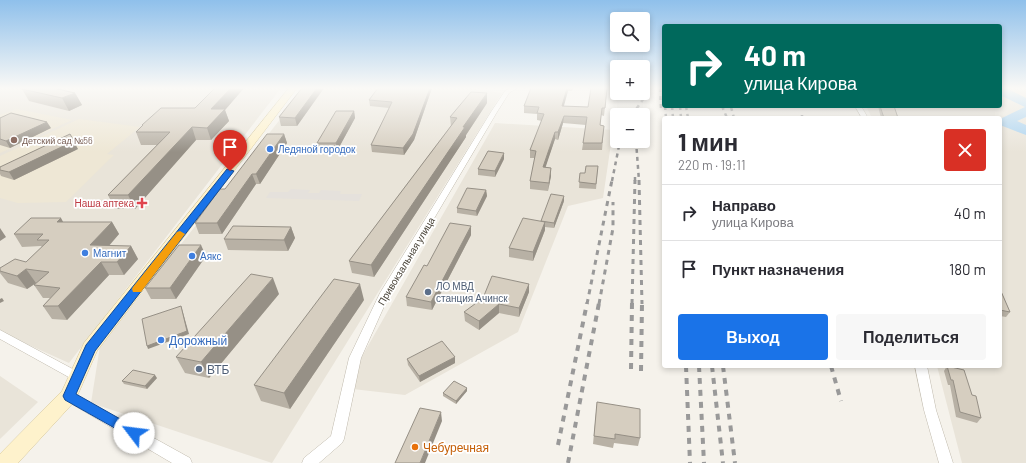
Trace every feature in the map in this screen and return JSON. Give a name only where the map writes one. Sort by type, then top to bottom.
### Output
[{"type":"main road","points":[[5,463],[69,396],[90,348],[276,110]]},
{"type":"street","name":"Привокзальная улица","points":[[309,463],[336,439],[355,358],[385,293],[496,110]]},
{"type":"street","points":[[0,334],[78,377]]},
{"type":"street","points":[[921,368],[930,410],[946,463]]},
{"type":"street","points":[[69,396],[185,463]]},
{"type":"shaded area","points":[[0,110],[264,110],[69,363],[0,332]]},
{"type":"shaded area","name":"Детский сад №56","points":[[15,110],[20,110],[72,120],[0,153],[0,115]]},
{"type":"shaded area","points":[[288,110],[492,110],[272,463],[91,403],[100,346]]},
{"type":"shaded area","points":[[868,110],[1026,110],[1026,463],[962,463],[938,368],[1002,368],[1002,116],[871,116]]},
{"type":"shaded area","points":[[79,119],[140,127],[107,154],[114,155],[66,202],[18,203],[0,198],[0,156]]},
{"type":"shaded area","points":[[495,123],[610,130],[610,148],[603,198],[568,206],[518,332],[405,395],[344,388]]},
{"type":"shaded area","points":[[291,189],[310,190],[308,193],[319,193],[321,190],[341,191],[340,194],[362,194],[359,201],[266,198],[270,192],[288,192]]},
{"type":"shaded area","points":[[0,376],[38,402],[0,439]]},
{"type":"building","points":[[159,110],[224,110],[207,128],[192,127],[128,195],[108,195],[170,132],[136,132]]},
{"type":"building","points":[[285,110],[301,110],[295,118],[279,117]]},
{"type":"building","points":[[388,110],[422,110],[413,134],[403,148],[371,145]]},
{"type":"building","points":[[456,110],[475,110],[371,265],[349,261],[457,118],[450,117]]},
{"type":"building","points":[[538,110],[602,110],[600,125],[604,126],[602,143],[583,143],[587,117],[564,116],[558,132],[555,132],[543,167],[551,168],[549,183],[530,181],[536,151],[530,150],[544,114],[537,113]]},
{"type":"building","points":[[881,110],[895,110],[897,116],[883,116]]},
{"type":"building","points":[[336,111],[354,111],[336,143],[317,143]]},
{"type":"building","points":[[11,113],[47,122],[6,141],[0,139],[0,118]]},
{"type":"building","points":[[70,134],[74,141],[9,172],[0,170],[0,167]]},
{"type":"building","points":[[267,134],[284,134],[256,174],[252,174],[217,223],[195,223],[220,189],[225,189]]},
{"type":"building","points":[[488,151],[504,153],[495,171],[478,169]]},
{"type":"building","points":[[586,166],[598,166],[596,184],[579,182],[580,173],[585,173]]},
{"type":"building","points":[[467,188],[486,190],[476,211],[457,208]]},
{"type":"building","points":[[551,194],[564,196],[554,223],[541,221]]},
{"type":"building","points":[[31,218],[61,218],[57,222],[112,222],[90,245],[131,246],[117,262],[101,262],[58,306],[43,306],[60,288],[34,285],[49,272],[26,269],[17,276],[0,271],[0,268],[15,259],[26,262],[49,240],[37,240],[43,234],[14,234]]},
{"type":"building","points":[[523,218],[545,222],[533,252],[509,248]]},
{"type":"building","points":[[450,223],[471,226],[431,302],[406,297],[424,265],[427,266]]},
{"type":"building","points":[[233,226],[291,227],[284,240],[224,239]]},
{"type":"building","points":[[179,245],[201,245],[170,288],[145,288]]},
{"type":"building","points":[[251,274],[273,278],[201,362],[176,357]]},
{"type":"building","points":[[492,276],[529,284],[519,308],[499,304],[479,321],[464,312],[483,298]]},
{"type":"building","points":[[334,279],[360,284],[284,393],[254,385]]},
{"type":"building","points":[[1002,294],[1010,312],[1002,310]]},
{"type":"building","points":[[181,306],[187,331],[147,346],[142,319]]},
{"type":"building","points":[[442,341],[455,357],[419,376],[407,359]]},
{"type":"building","points":[[948,368],[964,370],[972,395],[976,396],[981,418],[960,412],[953,380],[951,380]]},
{"type":"building","points":[[133,370],[155,375],[145,386],[122,381]]},
{"type":"building","points":[[454,381],[467,388],[456,401],[443,393]]},
{"type":"building","points":[[597,402],[640,409],[640,438],[615,434],[615,439],[594,436]]},
{"type":"building","points":[[420,408],[441,412],[420,463],[395,463]]},
{"type":"waterway","points":[[1026,111],[1005,122],[1026,130]]},
{"type":"railway","points":[[665,110],[666,116]]},
{"type":"railway","points":[[672,110],[673,116]]},
{"type":"railway","points":[[680,110],[681,116]]},
{"type":"railway","points":[[687,110],[688,116]]},
{"type":"railway","points":[[724,110],[726,116]]},
{"type":"railway","points":[[732,110],[733,116]]},
{"type":"railway","points":[[612,181],[619,148]]},
{"type":"railway","points":[[637,148],[639,181]]},
{"type":"railway","points":[[635,173],[635,180]]},
{"type":"railway","points":[[587,304],[612,180]]},
{"type":"railway","points":[[632,304],[635,180]]},
{"type":"railway","points":[[639,180],[642,304]]},
{"type":"railway","points":[[599,304],[613,228],[613,202]]},
{"type":"railway","points":[[558,445],[587,303]]},
{"type":"railway","points":[[568,463],[599,303]]},
{"type":"railway","points":[[631,369],[632,303]]},
{"type":"railway","points":[[641,371],[642,304]]},
{"type":"railway","points":[[686,368],[690,463]]},
{"type":"railway","points":[[699,368],[704,463]]},
{"type":"railway","points":[[712,368],[723,463]]},
{"type":"railway","points":[[723,368],[735,463]]},
{"type":"railway","points":[[832,368],[841,401]]},
{"type":"slow traffic","points":[[137,289],[180,234]]},
{"type":"place","name":"Детский сад №56","points":[[14,140]]},
{"type":"place","name":"Ледяной городок","points":[[270,149]]},
{"type":"place","name":"Наша аптека","points":[[142,203]]},
{"type":"place","name":"Магнит","points":[[85,253]]},
{"type":"place","name":"Аякс","points":[[192,256]]},
{"type":"place","name":"ЛО МВД станция Ачинск","points":[[428,292]]},
{"type":"place","name":"Дорожный","points":[[161,340]]},
{"type":"place","name":"ВТБ","points":[[199,369]]},
{"type":"place","name":"Чебуречная","points":[[415,447]]},
{"type":"route","points":[[134,433],[69,396],[90,348],[230,171]]}]
